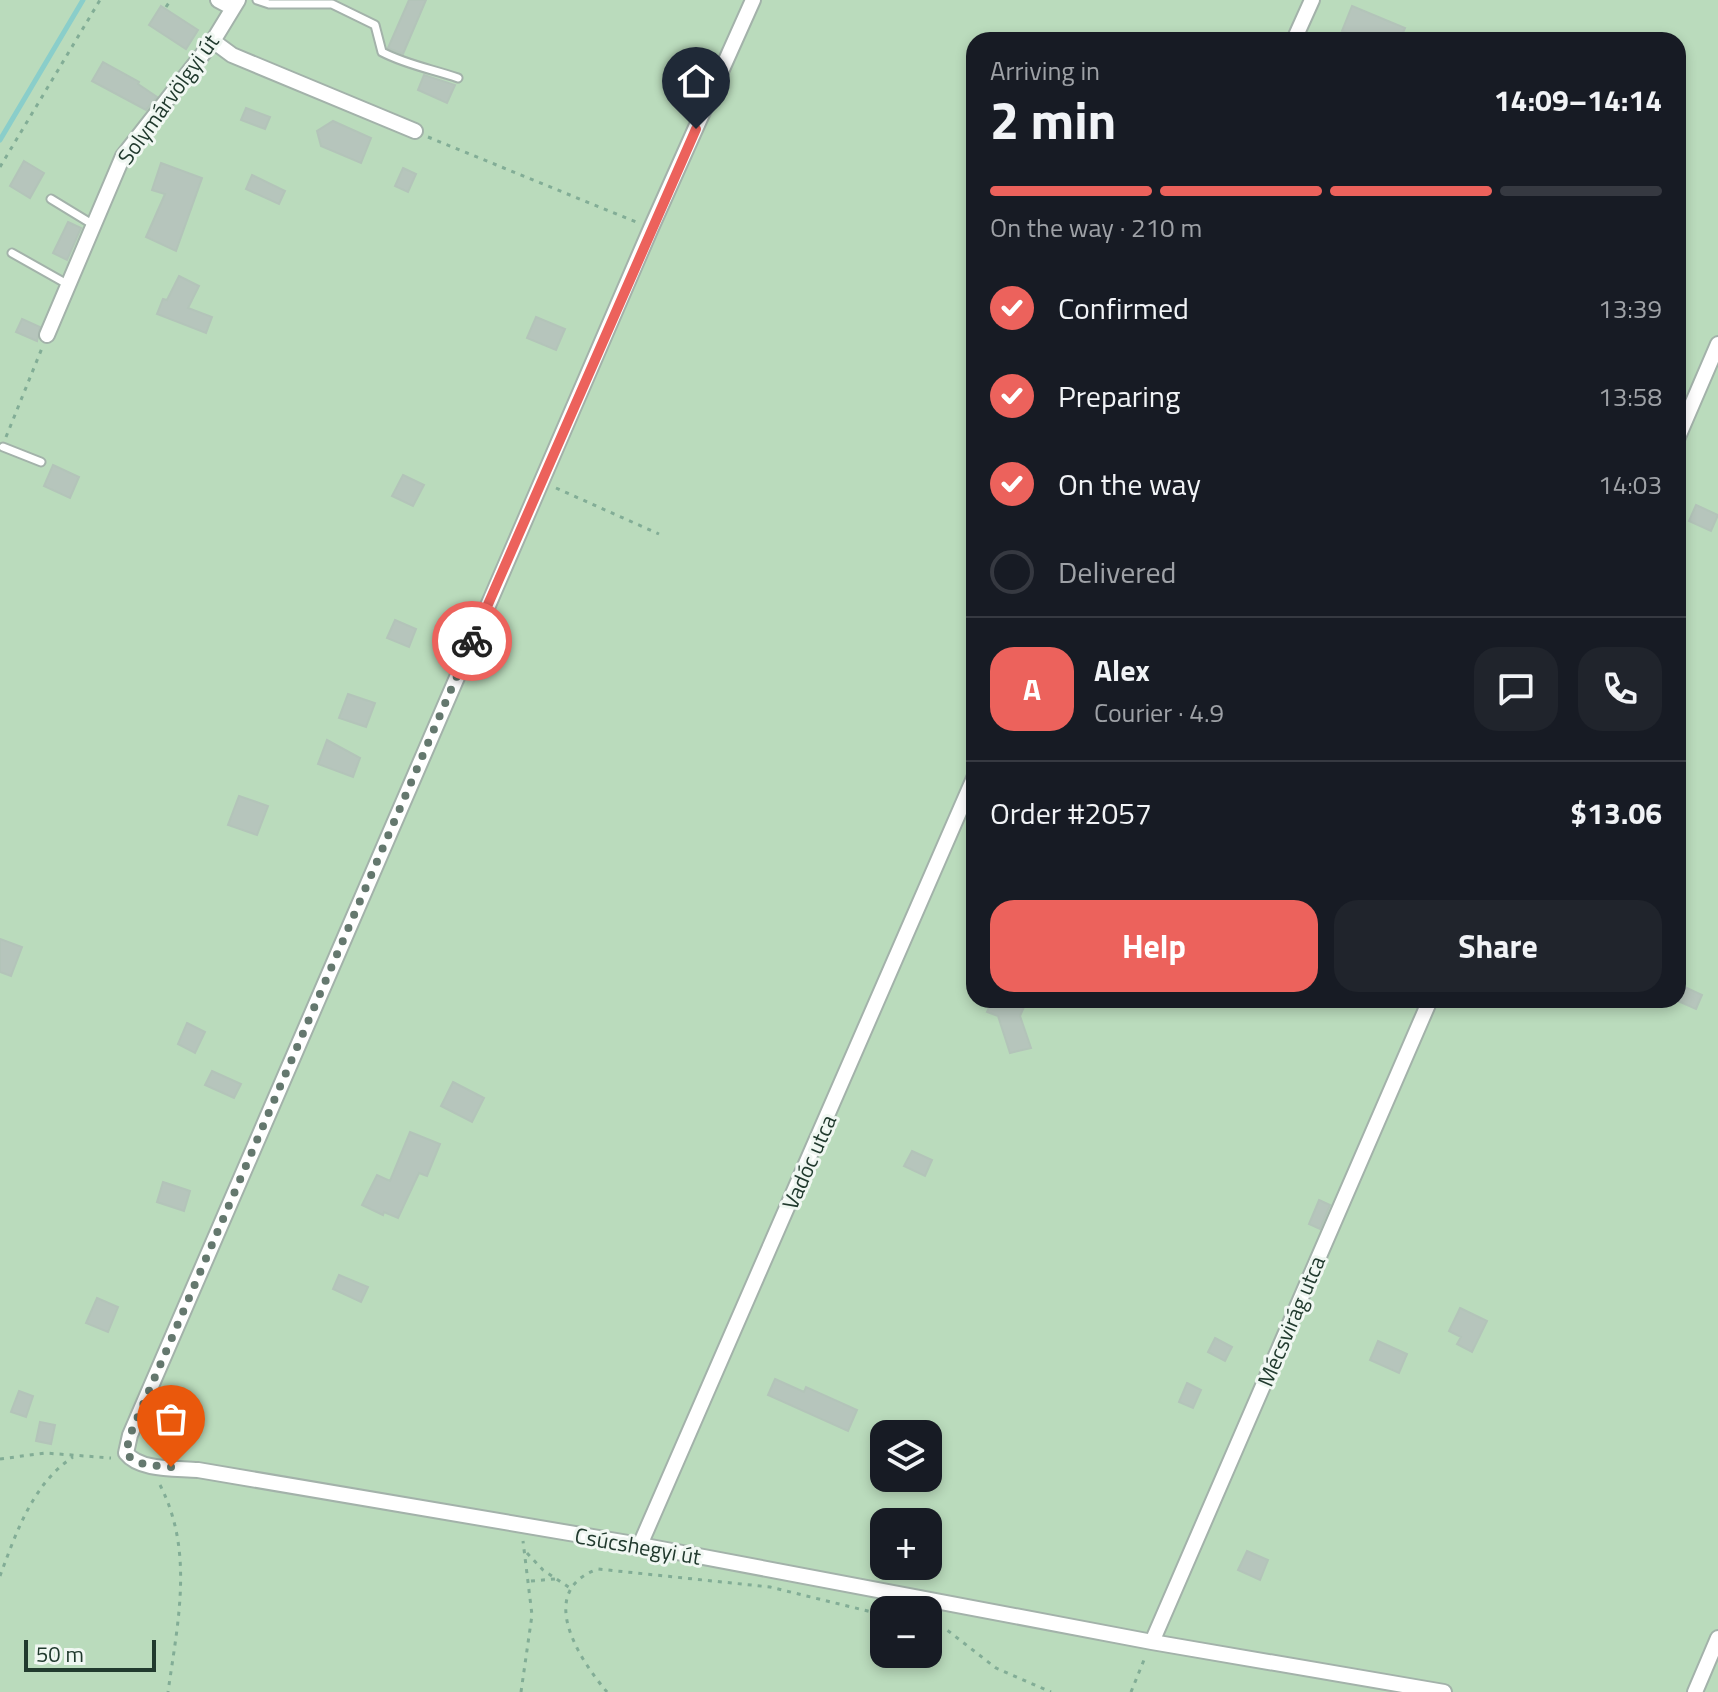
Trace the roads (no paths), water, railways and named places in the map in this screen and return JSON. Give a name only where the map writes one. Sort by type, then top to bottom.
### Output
[{"type":"street","name":"Csúcshegyi út","points":[[753,0],[541,482],[130,1435],[126,1453],[134,1461],[145,1464],[198,1470],[640,1545],[1152,1642],[1444,1692]]},
{"type":"street","points":[[1298,32],[1312,0]]},
{"type":"street","name":"Solymárvölgyi út","points":[[47,335],[123,156],[213,41],[226,2]]},
{"type":"street","points":[[213,41],[232,55],[415,131]]},
{"type":"street","points":[[1686,413],[1718,344]]},
{"type":"street","name":"Vadóc utca","points":[[640,1545],[966,796]]},
{"type":"street","name":"Mécsvirág utca","points":[[1152,1642],[1427,1008]]},
{"type":"street","points":[[1695,1692],[1718,1638]]},
{"type":"lane","points":[[257,0],[269,4],[332,4],[375,25],[382,52],[409,66],[423,66],[458,78]]},
{"type":"lane","points":[[51,199],[92,224]]},
{"type":"lane","points":[[12,253],[67,284]]},
{"type":"lane","points":[[3,447],[41,462]]},
{"type":"waterway","points":[[0,140],[83,0]]}]
